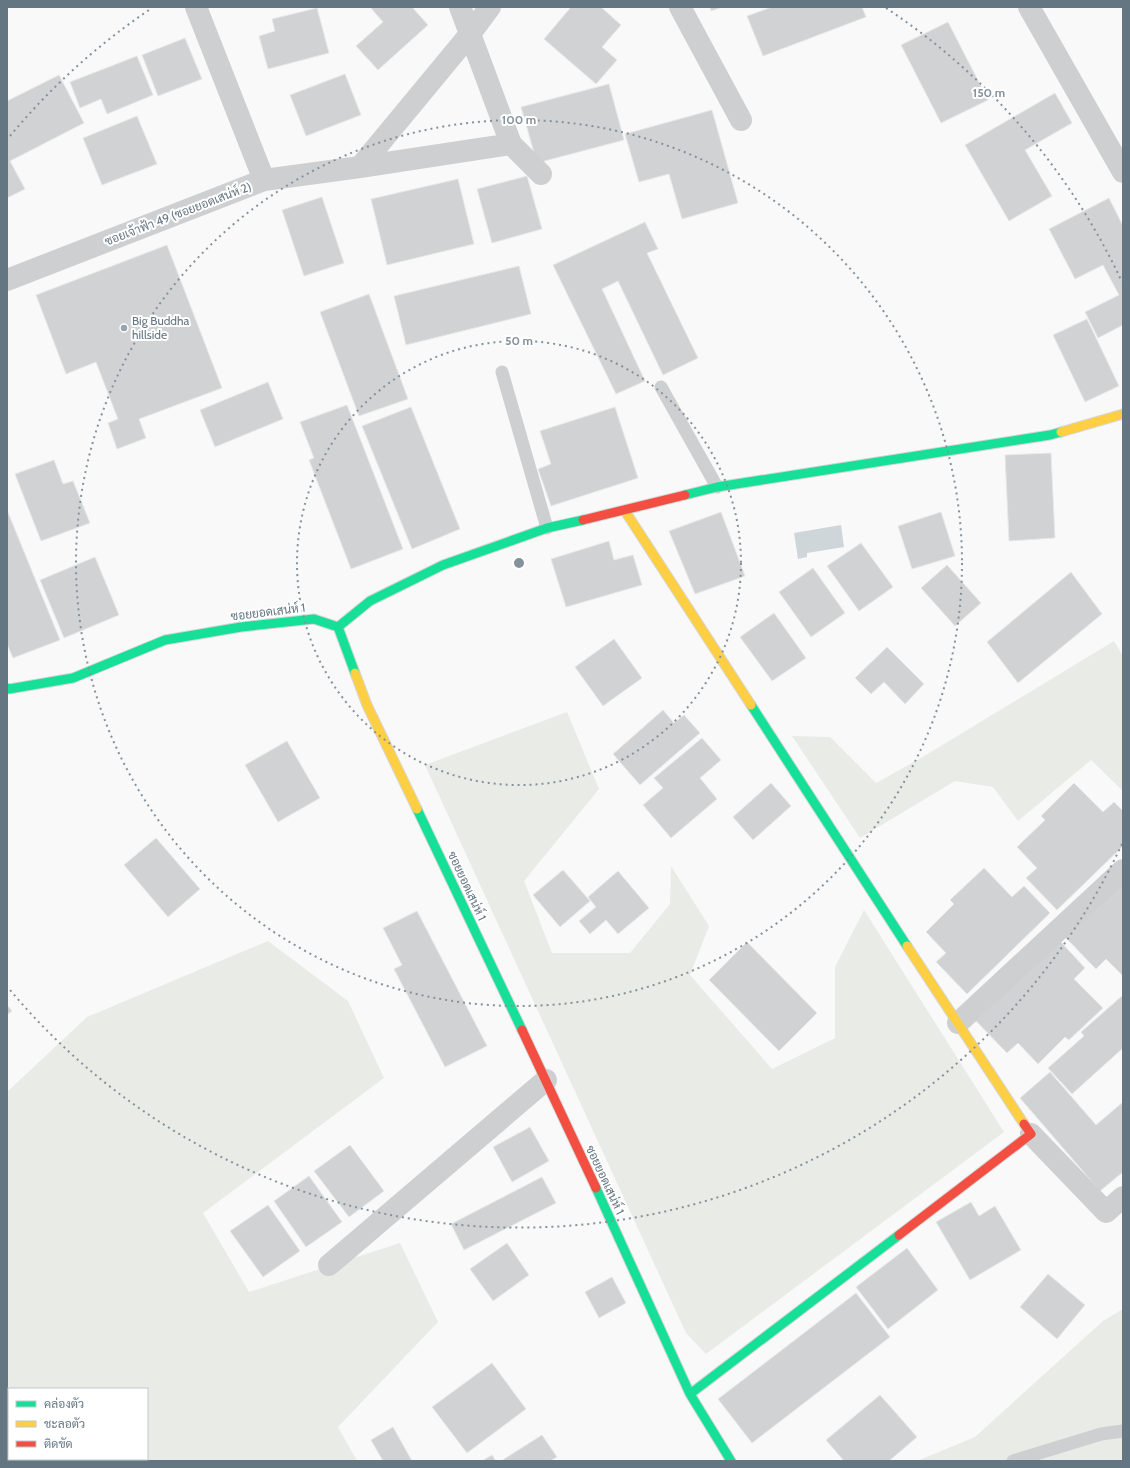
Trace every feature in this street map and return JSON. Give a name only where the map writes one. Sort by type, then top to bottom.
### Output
[{"type":"street","name":"ซอยเจ้าฟ้า 49 (ซอยยอดเสน่ห์ 2)","points":[[7,280],[264,180],[196,7]]},
{"type":"street","points":[[460,7],[511,144],[541,174]]},
{"type":"street","points":[[360,167],[470,34],[490,7]]},
{"type":"street","points":[[680,7],[741,120]]},
{"type":"street","points":[[1029,7],[1123,172]]},
{"type":"street","points":[[264,180],[511,144]]},
{"type":"street","points":[[338,627],[370,601],[443,565],[547,528],[625,511],[717,486],[1050,435],[1123,414]]},
{"type":"street","points":[[625,511],[1031,1134],[1106,1212],[1123,1197]]},
{"type":"street","name":"ซอยยอดเสน่ห์ 1","points":[[7,688],[9,689],[73,678],[165,640],[241,627],[314,619],[338,627],[367,705],[546,1080],[690,1394],[731,1461]]},
{"type":"street","points":[[958,1023],[1123,870]]},
{"type":"street","points":[[329,1265],[546,1080]]},
{"type":"street","points":[[690,1394],[1031,1134]]},
{"type":"lane","points":[[502,372],[547,528]]},
{"type":"lane","points":[[661,387],[717,486]]},
{"type":"lane","points":[[1013,1461],[1101,1434],[1123,1431]]},
{"type":"shaded area","points":[[841,525],[844,547],[807,553],[807,557],[798,559],[794,533]]},
{"type":"shaded area","points":[[1114,641],[1123,656],[1123,791],[1091,760],[1018,821],[993,787],[955,781],[860,838],[792,736],[830,737],[876,783],[921,758]]},
{"type":"shaded area","points":[[567,712],[599,789],[524,881],[552,953],[630,953],[670,904],[671,866],[709,926],[690,975],[772,1069],[835,1038],[835,967],[864,910],[1004,1132],[706,1354],[686,1333],[425,765]]},
{"type":"shaded area","points":[[268,941],[348,1001],[384,1078],[203,1213],[249,1292],[400,1243],[438,1322],[338,1427],[357,1461],[11,1461],[148,1460],[148,1388],[8,1388],[7,1386],[7,1092],[87,1017]]},
{"type":"shaded area","points":[[1123,1309],[1123,1461],[917,1461],[975,1437],[1103,1321]]},
{"type":"building","points":[[370,7],[412,7],[428,25],[378,70],[356,46],[383,22]]},
{"type":"building","points":[[571,7],[601,7],[621,25],[602,47],[617,60],[596,84],[544,39]]},
{"type":"building","points":[[710,7],[723,7],[711,11]]},
{"type":"building","points":[[772,7],[862,7],[866,17],[763,56],[747,16]]},
{"type":"building","points":[[317,8],[329,53],[268,69],[259,36],[275,31],[272,19]]},
{"type":"building","points":[[948,22],[988,100],[941,123],[901,45]]},
{"type":"building","points":[[185,38],[202,79],[158,96],[142,55]]},
{"type":"building","points":[[137,56],[153,95],[107,114],[101,99],[80,108],[70,82]]},
{"type":"building","points":[[345,74],[361,115],[306,136],[290,95]]},
{"type":"building","points":[[59,75],[84,123],[10,161],[25,189],[7,198],[7,101]]},
{"type":"building","points":[[609,84],[624,140],[537,163],[521,107]]},
{"type":"building","points":[[1055,93],[1072,123],[1025,150],[1052,196],[1009,221],[965,145]]},
{"type":"building","points":[[712,110],[738,203],[682,219],[669,174],[639,182],[625,134]]},
{"type":"building","points":[[137,116],[157,164],[102,185],[83,138]]},
{"type":"building","points":[[527,176],[542,229],[492,243],[477,189]]},
{"type":"building","points":[[458,179],[474,244],[387,265],[371,199]]},
{"type":"building","points":[[322,197],[344,263],[304,276],[282,210]]},
{"type":"building","points":[[1109,198],[1123,226],[1123,325],[1098,338],[1085,312],[1119,295],[1103,265],[1075,279],[1049,229]]},
{"type":"building","points":[[645,222],[658,249],[647,253],[698,358],[663,375],[618,281],[602,289],[645,381],[616,394],[553,265]]},
{"type":"building","name":"Big Buddha hillside","points":[[167,245],[222,388],[139,419],[146,438],[117,449],[108,423],[118,419],[96,362],[66,374],[36,295]]},
{"type":"building","points":[[519,266],[531,314],[406,345],[394,296]]},
{"type":"building","points":[[369,294],[408,399],[359,416],[320,312]]},
{"type":"building","points":[[1087,319],[1119,386],[1085,402],[1053,335]]},
{"type":"building","points":[[268,382],[283,419],[215,447],[200,410]]},
{"type":"building","points":[[347,405],[403,549],[351,569],[309,460],[314,458],[300,422]]},
{"type":"building","points":[[411,407],[460,529],[412,549],[362,426]]},
{"type":"building","points":[[615,407],[638,478],[551,506],[538,469],[551,464],[540,431]]},
{"type":"building","points":[[1051,453],[1055,538],[1009,541],[1005,455]]},
{"type":"building","points":[[54,460],[63,484],[73,481],[90,523],[41,541],[15,474]]},
{"type":"building","points":[[7,510],[60,640],[13,658],[7,644]]},
{"type":"building","points":[[721,512],[745,576],[695,594],[669,531]]},
{"type":"building","points":[[941,512],[955,556],[912,569],[898,526]]},
{"type":"building","points":[[609,541],[614,560],[633,555],[642,585],[566,607],[551,559]]},
{"type":"building","points":[[861,543],[893,587],[859,611],[827,566]]},
{"type":"building","points":[[95,557],[119,615],[64,638],[40,580]]},
{"type":"building","points":[[947,565],[981,603],[955,626],[921,588]]},
{"type":"building","points":[[813,568],[845,613],[811,637],[779,592]]},
{"type":"building","points":[[1071,572],[1102,614],[1018,683],[987,642]]},
{"type":"building","points":[[774,613],[806,658],[772,681],[740,637]]},
{"type":"building","points":[[614,639],[642,678],[603,706],[575,667]]},
{"type":"building","points":[[887,647],[924,684],[905,704],[884,682],[871,694],[855,678]]},
{"type":"building","points":[[663,710],[674,723],[684,715],[700,733],[640,785],[613,754]]},
{"type":"building","points":[[702,738],[721,760],[700,778],[717,799],[671,838],[643,805],[663,788],[654,778]]},
{"type":"building","points":[[287,741],[320,798],[278,822],[245,765]]},
{"type":"building","points":[[771,783],[791,806],[753,840],[733,817]]},
{"type":"building","points":[[1074,783],[1103,812],[1114,802],[1123,811],[1123,846],[1057,910],[1026,878],[1037,868],[1017,847],[1045,820],[1041,816]]},
{"type":"building","points":[[156,838],[200,889],[168,917],[124,865]]},
{"type":"building","points":[[984,868],[1012,897],[1024,886],[1050,913],[967,994],[936,962],[946,953],[926,932],[954,904],[950,900]]},
{"type":"building","points":[[563,870],[590,901],[560,927],[533,895]]},
{"type":"building","points":[[618,871],[649,908],[618,934],[606,920],[590,934],[579,921],[596,907],[588,897]]},
{"type":"building","points":[[1123,881],[1123,976],[1106,959],[1096,969],[1065,937]]},
{"type":"building","points":[[417,911],[487,1046],[445,1067],[394,969],[402,965],[383,928]]},
{"type":"building","points":[[1059,940],[1085,968],[1074,979],[1103,1008],[1069,1040],[1065,1037],[1038,1064],[1018,1043],[1007,1053],[976,1021]]},
{"type":"building","points":[[747,942],[817,1013],[779,1051],[709,980]]},
{"type":"building","points":[[1123,995],[1123,1048],[1072,1094],[1048,1068],[1084,1036],[1081,1032]]},
{"type":"building","points":[[7,1005],[12,1011],[7,1015]]},
{"type":"building","points":[[1050,1072],[1096,1125],[1123,1102],[1123,1172],[1100,1191],[1020,1098]]},
{"type":"building","points":[[530,1127],[549,1161],[512,1182],[493,1147]]},
{"type":"building","points":[[350,1145],[384,1191],[349,1217],[314,1171]]},
{"type":"building","points":[[309,1176],[342,1222],[306,1247],[274,1201]]},
{"type":"building","points":[[542,1177],[556,1203],[464,1250],[451,1224]]},
{"type":"building","points":[[971,1202],[979,1216],[995,1206],[1021,1250],[970,1280],[936,1222]]},
{"type":"building","points":[[268,1205],[300,1251],[263,1277],[230,1231]]},
{"type":"building","points":[[507,1243],[529,1275],[493,1301],[470,1269]]},
{"type":"building","points":[[907,1248],[938,1290],[888,1329],[856,1287]]},
{"type":"building","points":[[1048,1274],[1085,1305],[1057,1339],[1020,1307]]},
{"type":"building","points":[[612,1277],[626,1303],[599,1318],[585,1292]]},
{"type":"building","points":[[856,1293],[890,1337],[752,1443],[718,1399]]},
{"type":"building","points":[[492,1363],[526,1409],[467,1453],[432,1407]]},
{"type":"building","points":[[880,1395],[917,1437],[889,1461],[844,1461],[826,1440]]},
{"type":"building","points":[[393,1427],[412,1461],[383,1461],[371,1440]]},
{"type":"building","points":[[542,1435],[557,1457],[550,1461],[501,1461]]},
{"type":"building","points":[[492,1455],[496,1461],[482,1461]]},
{"type":"traffic: fast","points":[[685,495],[717,487],[1050,435],[1061,432]]},
{"type":"traffic: fast","points":[[338,627],[370,601],[443,565],[547,528],[583,520]]},
{"type":"traffic: fast","points":[[7,688],[9,689],[73,678],[165,640],[241,627],[314,619],[338,627],[355,673]]},
{"type":"traffic: fast","points":[[751,705],[907,946]]},
{"type":"traffic: fast","points":[[417,809],[522,1030]]},
{"type":"traffic: fast","points":[[596,1188],[690,1394],[731,1461]]},
{"type":"traffic: fast","points":[[690,1394],[899,1235]]},
{"type":"traffic: slow","points":[[1061,432],[1123,414]]},
{"type":"traffic: slow","points":[[625,511],[751,705]]},
{"type":"traffic: slow","points":[[355,673],[367,705],[417,809]]},
{"type":"traffic: slow","points":[[907,946],[1024,1124]]},
{"type":"traffic: jam","points":[[583,520],[685,495]]},
{"type":"traffic: jam","points":[[522,1030],[596,1188]]},
{"type":"traffic: jam","points":[[899,1235],[1031,1134],[1024,1124]]},
{"type":"place","name":"Big Buddha hillside","points":[[124,328]]}]
